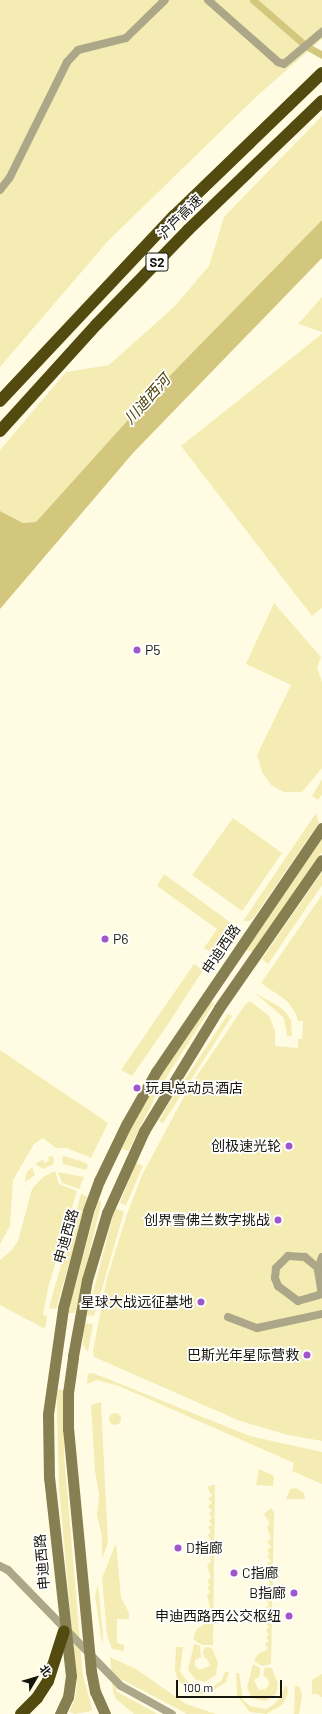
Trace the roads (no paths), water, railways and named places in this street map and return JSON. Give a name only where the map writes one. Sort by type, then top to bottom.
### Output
[{"type":"highway","name":"沪芦高速","points":[[0,401],[174,216],[322,73]]},
{"type":"highway","name":"沪芦高速","points":[[0,431],[183,235],[322,102]]},
{"type":"highway","points":[[21,1714],[37,1698],[48,1681],[64,1631]]},
{"type":"street","points":[[0,190],[10,177],[67,62],[78,50],[126,38],[165,0]]},
{"type":"street","points":[[208,0],[278,62],[284,64],[322,32]]},
{"type":"street","name":"申迪西路","points":[[60,1714],[68,1697],[71,1676],[64,1631],[49,1478],[48,1414],[63,1308],[88,1211],[99,1181],[124,1130],[156,1072],[322,828]]},
{"type":"street","points":[[105,1714],[95,1692],[91,1671],[68,1429],[71,1367],[87,1280],[111,1202],[144,1131],[216,1013],[322,860]]},
{"type":"street","points":[[318,1268],[305,1257],[288,1256],[276,1268],[275,1278],[278,1286],[298,1301],[322,1294],[318,1281],[318,1268],[322,1257]]},
{"type":"street","points":[[228,1317],[257,1328],[322,1314]]},
{"type":"street","points":[[0,1566],[8,1570],[121,1686],[172,1714]]},
{"type":"water","name":"川迪西河","points":[[322,220],[322,258],[133,453],[0,609],[0,511],[23,523],[36,522],[146,400]]},
{"type":"waterway","points":[[253,0],[306,46],[322,55]]},
{"type":"place","name":"P5","points":[[137,650]]},
{"type":"place","name":"P6","points":[[105,939]]},
{"type":"place","name":"玩具总动员酒店","points":[[137,1088]]},
{"type":"place","name":"创极速光轮","points":[[289,1146]]},
{"type":"place","name":"创界雪佛兰数字挑战","points":[[278,1220]]},
{"type":"place","name":"星球大战远征基地","points":[[201,1302]]},
{"type":"place","name":"巴斯光年星际营救","points":[[307,1355]]},
{"type":"place","name":"D指廊","points":[[178,1548]]},
{"type":"place","name":"C指廊","points":[[234,1573]]},
{"type":"place","name":"B指廊","points":[[294,1593]]},
{"type":"place","name":"申迪西路西公交枢纽","points":[[289,1616]]}]
